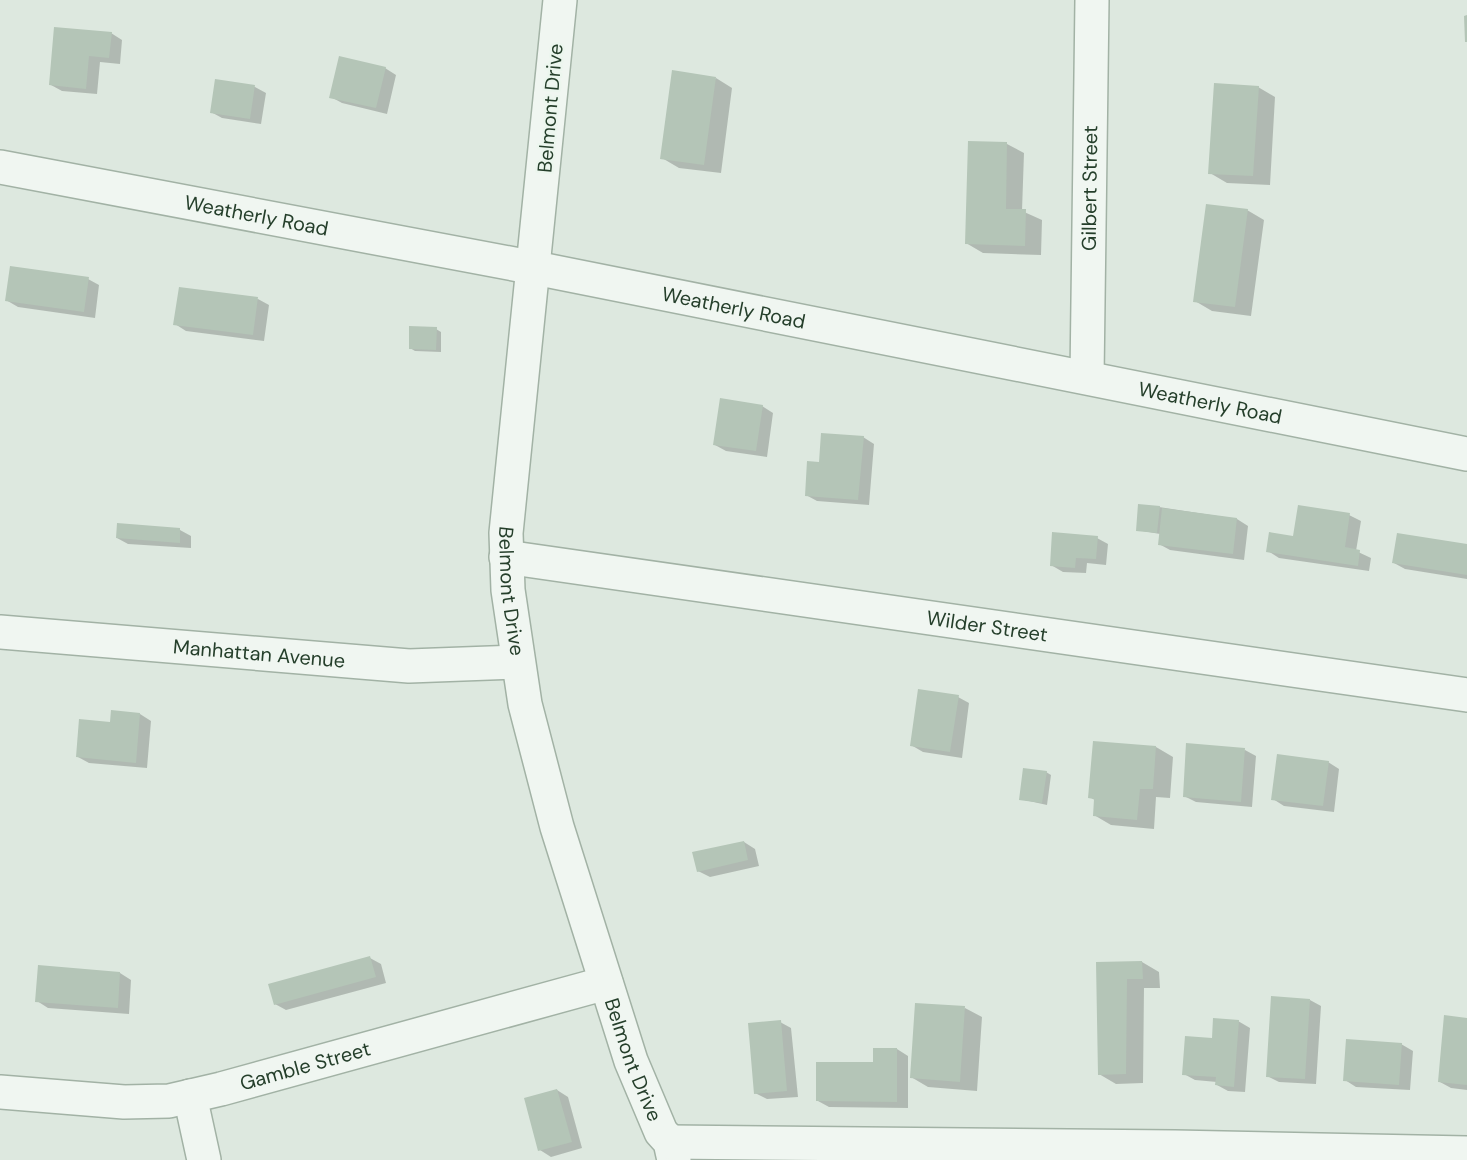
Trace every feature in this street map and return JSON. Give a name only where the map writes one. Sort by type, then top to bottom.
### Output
[{"type":"street","name":"Belmont Drive","points":[[560,0],[535,268],[506,533],[508,590],[525,704],[557,827],[631,1061],[661,1132],[672,1151]]},
{"type":"street","name":"Gilbert Street","points":[[1087,377],[1092,0]]},
{"type":"street","name":"Weatherly Road","points":[[0,167],[535,268],[1467,454]]},
{"type":"street","name":"Wilder Street","points":[[507,557],[1467,695]]},
{"type":"street","name":"Manhattan Avenue","points":[[0,632],[409,666],[518,662]]},
{"type":"street","name":"Gamble Street","points":[[0,1092],[124,1102],[170,1101],[606,983]]},
{"type":"street","points":[[190,1096],[204,1160]]},
{"type":"street","points":[[672,1151],[1176,1147],[1467,1154]]},
{"type":"building","points":[[1467,15],[1467,42],[1465,42],[1464,16]]},
{"type":"building","points":[[54,27],[112,32],[109,58],[89,56],[86,89],[49,85]]},
{"type":"building","points":[[339,56],[386,67],[376,108],[329,98]]},
{"type":"building","points":[[672,70],[716,77],[704,165],[660,159]]},
{"type":"building","points":[[215,79],[255,85],[250,119],[210,113]]},
{"type":"building","points":[[1214,83],[1259,86],[1253,176],[1208,174]]},
{"type":"building","points":[[968,141],[1007,142],[1006,209],[1026,209],[1025,246],[965,244]]},
{"type":"building","points":[[1206,204],[1248,209],[1235,307],[1193,302]]},
{"type":"building","points":[[10,266],[89,277],[84,312],[5,301]]},
{"type":"building","points":[[179,287],[258,297],[253,335],[173,325]]},
{"type":"building","points":[[409,326],[437,327],[436,350],[409,349]]},
{"type":"building","points":[[720,398],[763,405],[756,451],[713,445]]},
{"type":"building","points":[[821,433],[864,436],[858,500],[805,496],[807,461],[819,462]]},
{"type":"building","points":[[1138,504],[1160,506],[1157,533],[1136,531]]},
{"type":"building","points":[[1298,505],[1350,513],[1345,547],[1360,550],[1358,566],[1266,552],[1269,532],[1293,536]]},
{"type":"building","points":[[1162,508],[1237,518],[1233,554],[1158,545]]},
{"type":"building","points":[[117,523],[180,528],[180,543],[116,538]]},
{"type":"building","points":[[1052,532],[1098,536],[1096,559],[1076,558],[1075,568],[1050,566]]},
{"type":"building","points":[[1397,533],[1467,544],[1467,575],[1392,563]]},
{"type":"building","points":[[918,689],[959,695],[950,752],[910,746]]},
{"type":"building","points":[[111,710],[140,713],[136,763],[76,757],[79,719],[110,722]]},
{"type":"building","points":[[1093,741],[1156,746],[1153,789],[1140,789],[1137,820],[1093,816],[1094,799],[1088,798]]},
{"type":"building","points":[[1186,743],[1245,748],[1241,802],[1183,797]]},
{"type":"building","points":[[1277,754],[1329,761],[1323,806],[1271,800]]},
{"type":"building","points":[[1023,768],[1047,771],[1042,803],[1019,800]]},
{"type":"building","points":[[744,841],[748,860],[697,872],[692,852]]},
{"type":"building","points":[[370,956],[376,977],[274,1005],[268,984]]},
{"type":"building","points":[[1142,961],[1143,979],[1127,979],[1126,1074],[1098,1075],[1096,962]]},
{"type":"building","points":[[38,965],[120,972],[118,1008],[35,1002]]},
{"type":"building","points":[[1271,996],[1310,999],[1305,1079],[1266,1077]]},
{"type":"building","points":[[915,1003],[965,1006],[960,1082],[910,1078]]},
{"type":"building","points":[[1444,1015],[1467,1018],[1467,1085],[1438,1082]]},
{"type":"building","points":[[1213,1018],[1239,1020],[1234,1087],[1215,1085],[1216,1077],[1182,1075],[1185,1036],[1212,1038]]},
{"type":"building","points":[[781,1020],[787,1091],[754,1094],[748,1023]]},
{"type":"building","points":[[1346,1039],[1402,1043],[1399,1085],[1343,1081]]},
{"type":"building","points":[[873,1048],[897,1048],[897,1102],[816,1101],[816,1062],[873,1062]]},
{"type":"building","points":[[557,1089],[572,1142],[538,1151],[524,1098]]}]
